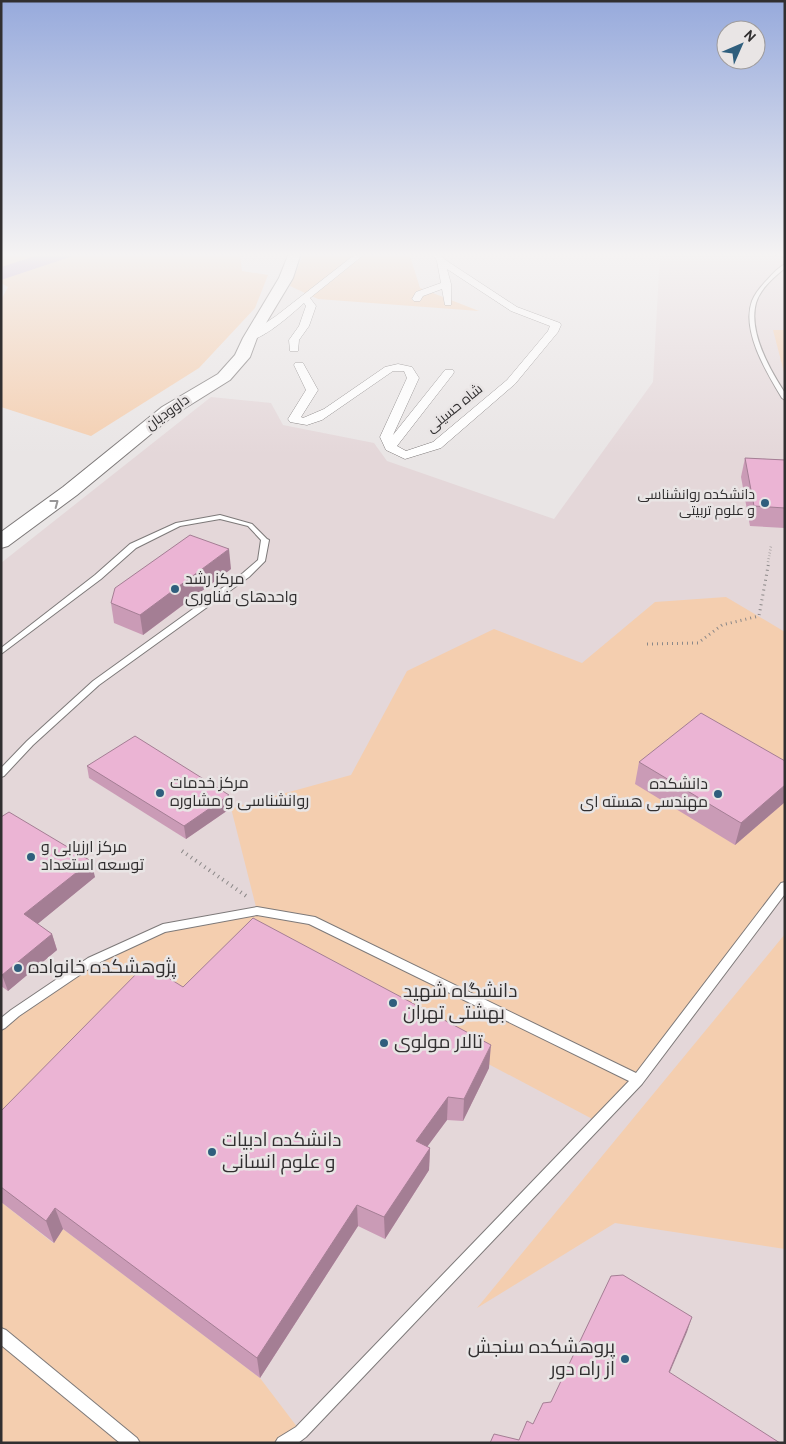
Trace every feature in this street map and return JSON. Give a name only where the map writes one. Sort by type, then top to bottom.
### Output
[{"type":"street","name":"داوودیان","points":[[1,542],[70,491],[168,411],[224,377],[242,358],[245,338],[255,320]]},
{"type":"street","name":"داوودیان","points":[[1,525],[150,412],[209,375],[226,360],[257,320]]},
{"type":"street","points":[[245,338],[267,329],[278,320]]},
{"type":"street","points":[[294,349],[294,340],[306,320]]},
{"type":"street","name":"شاه حسینی","points":[[390,447],[405,455],[437,445],[511,382],[553,332],[556,325],[544,320]]},
{"type":"street","points":[[299,365],[312,390],[294,419],[300,421],[308,421],[321,415],[389,369],[398,367],[408,369],[413,378],[386,437],[390,447]]},
{"type":"street","points":[[390,447],[449,372]]},
{"type":"street","points":[[1,525],[24,526]]},
{"type":"lane","points":[[754,320],[763,363],[785,398]]},
{"type":"lane","points":[[1,652],[98,577],[133,546],[178,524],[220,517],[250,525],[265,540],[261,561],[246,574],[96,683],[30,743],[1,774]]},
{"type":"lane","points":[[283,1443],[301,1432],[638,1080],[785,886]]},
{"type":"lane","points":[[1,1026],[15,1013],[92,961],[163,928],[257,910],[311,920],[638,1080]]},
{"type":"lane","points":[[1,1335],[132,1443]]},
{"type":"path","points":[[646,644],[698,643],[722,625],[758,616],[771,546]]},
{"type":"path","points":[[182,851],[248,897]]},
{"type":"shaded area","points":[[1,320],[243,320],[199,368],[91,436],[1,407]]},
{"type":"shaded area","name":"دانشگاه شهید بهشتی تهران","points":[[656,320],[785,320],[785,1443],[1,1443],[1,563],[211,397],[271,403],[283,425],[374,443],[387,461],[554,519],[653,382]]},
{"type":"shaded area","points":[[773,330],[785,330],[785,376]]},
{"type":"shaded area","points":[[726,597],[785,632],[785,886],[598,1122],[256,941],[1,1142],[1,1025],[92,961],[163,928],[257,911],[231,808],[351,775],[407,671],[494,629],[582,663],[655,602]]},
{"type":"shaded area","points":[[785,934],[785,1249],[615,1223],[477,1308]]},
{"type":"shaded area","points":[[1,1202],[53,1243],[63,1229],[260,1378],[301,1432],[283,1443],[1,1443]]},
{"type":"building","points":[[745,458],[785,460],[785,508],[754,506]]},
{"type":"building","points":[[190,535],[229,549],[140,615],[111,603],[115,588]]},
{"type":"building","name":"دانشکده مهندسی هسته ای","points":[[701,713],[785,761],[785,785],[741,823],[639,762]]},
{"type":"building","name":"مرکز خدمات روانشناسی و مشاوره","points":[[135,736],[229,795],[184,826],[87,766]]},
{"type":"building","points":[[9,812],[91,861],[24,914],[52,934],[2,975],[1,817]]},
{"type":"building","name":"دانشکده ادبیات و علوم انسانی","points":[[253,918],[491,1045],[464,1099],[448,1097],[416,1141],[430,1148],[384,1217],[357,1205],[257,1358],[55,1208],[46,1221],[1,1187],[1,1111],[146,964],[183,987]]},
{"type":"building","name":"پروهشکده سنجش از راه دور","points":[[623,1275],[692,1317],[669,1372],[780,1443],[490,1443],[494,1434],[519,1440],[527,1421],[533,1424],[543,1403],[551,1402],[611,1276]]},
{"type":"place","name":"دانشکده روانشناسی و علوم تربیتی","points":[[765,503]]},
{"type":"place","name":"مرکز رشد واحدهای فناوری","points":[[175,589]]},
{"type":"place","name":"مرکز خدمات روانشناسی و مشاوره","points":[[160,793]]},
{"type":"place","name":"دانشکده مهندسی هسته ای","points":[[718,794]]},
{"type":"place","name":"مرکز ارزیابی و توسعه استعداد","points":[[31,857]]},
{"type":"place","name":"پژوهشکده خانواده","points":[[18,968]]},
{"type":"place","name":"دانشگاه شهید بهشتی تهران","points":[[393,1003]]},
{"type":"place","name":"تالار مولوی","points":[[384,1043]]},
{"type":"place","name":"دانشکده ادبیات و علوم انسانی","points":[[212,1152]]},
{"type":"place","name":"پروهشکده سنجش از راه دور","points":[[625,1359]]}]
